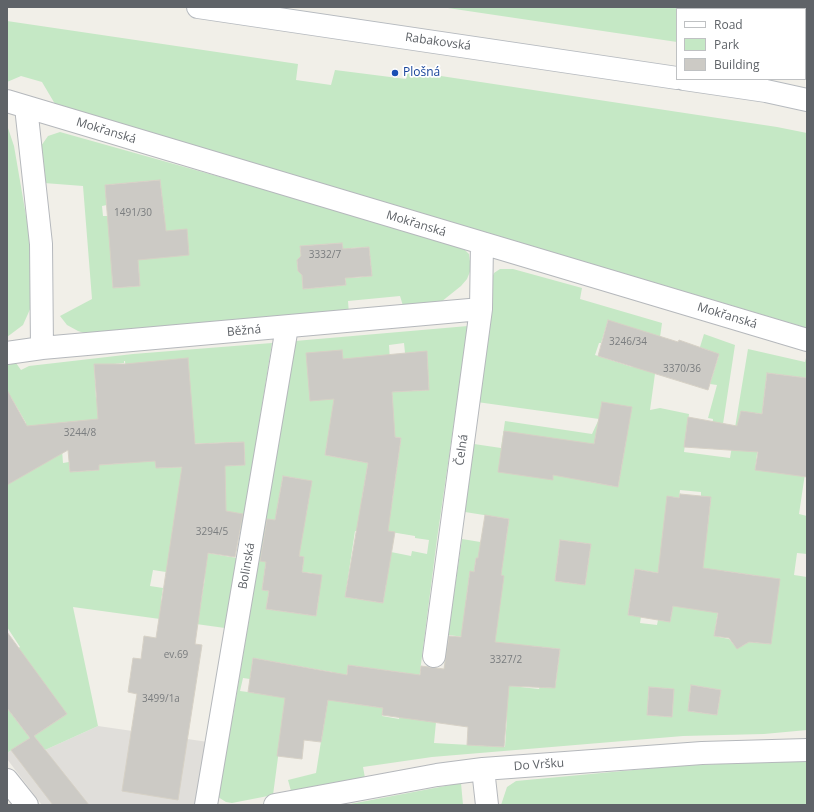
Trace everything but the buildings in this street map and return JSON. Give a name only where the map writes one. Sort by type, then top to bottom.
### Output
[{"type":"street","name":"Rabakovská","points":[[198,7],[676,78]]},
{"type":"street","points":[[690,80],[807,100]]},
{"type":"street","name":"Mokřanská","points":[[42,348],[41,244],[16,104],[807,340]]},
{"type":"street","name":"Čelná","points":[[434,656],[481,309],[482,243]]},
{"type":"street","name":"Běžná","points":[[7,354],[42,348],[481,309]]},
{"type":"street","name":"Bolinská","points":[[206,805],[287,327]]},
{"type":"street","name":"Do Vršku","points":[[275,805],[437,775],[484,770],[702,753],[807,750]]},
{"type":"street","points":[[484,770],[486,805]]},
{"type":"street","points":[[7,780],[27,805]]},
{"type":"shaded area","points":[[98,726],[208,742],[198,805],[42,805],[7,759],[7,753],[34,736],[45,750]]},
{"type":"green space","points":[[441,7],[807,7],[807,64],[806,8],[676,8],[676,42]]},
{"type":"green space","points":[[7,21],[298,64],[296,80],[331,85],[335,70],[406,79],[408,71],[777,127],[807,133],[807,328],[55,104],[42,82],[21,76],[7,82]]},
{"type":"green space","points":[[7,125],[14,146],[30,239],[31,307],[23,325],[7,337]]},
{"type":"green space","points":[[60,132],[459,244],[469,254],[471,269],[467,279],[461,286],[441,302],[404,309],[400,296],[348,301],[349,314],[84,333],[67,325],[60,316],[92,299],[83,186],[44,183],[41,146],[48,136]],"holes":[[[160,180],[162,199],[156,209],[164,208],[164,216],[103,216],[102,206],[107,205],[105,185]],[[342,243],[346,285],[303,289],[302,275],[298,271],[297,260],[301,256],[300,246]],[[369,247],[372,276],[353,278],[351,248]],[[138,264],[140,286],[113,288],[112,266]]]},
{"type":"green space","points":[[500,269],[513,269],[582,288],[580,299],[662,323],[650,410],[660,408],[689,414],[684,452],[730,458],[748,349],[805,362],[807,354],[807,378],[767,373],[762,414],[755,413],[752,437],[759,438],[755,470],[807,460],[799,514],[807,516],[807,554],[797,553],[794,575],[807,577],[807,730],[764,734],[683,736],[432,757],[363,767],[365,778],[291,791],[288,780],[316,773],[332,672],[253,658],[250,679],[243,678],[240,691],[286,697],[273,795],[232,803],[226,802],[218,797],[229,718],[233,716],[295,341],[468,326],[437,539],[414,719],[436,722],[434,743],[505,747],[507,717],[438,713],[447,646],[461,648],[464,681],[539,689],[540,686],[551,688],[556,682],[560,649],[531,646],[489,646],[490,640],[448,635],[462,539],[505,546],[509,519],[465,512],[474,444],[501,448],[505,421],[592,434],[599,419],[477,402],[491,280],[494,273]],"holes":[[[608,320],[636,354],[632,367],[595,355],[599,343],[601,343]],[[404,343],[405,353],[427,352],[429,390],[392,392],[393,409],[389,345]],[[372,433],[401,438],[392,503],[362,499],[368,463],[325,455],[327,443]],[[596,435],[626,440],[618,487],[587,481]],[[283,476],[305,480],[309,496],[306,513],[275,521]],[[680,490],[701,492],[701,496],[711,498],[707,530],[667,497],[679,498]],[[355,531],[390,536],[391,532],[429,540],[427,554],[412,551],[411,556],[391,552],[375,583],[386,585],[383,603],[345,597]],[[560,540],[591,544],[585,585],[555,581]],[[268,551],[304,557],[302,572],[312,573],[309,593],[319,595],[316,616],[266,609],[269,591],[262,590]],[[476,558],[501,561],[500,575],[503,576],[466,600],[470,572],[474,572]],[[635,569],[691,578],[673,606],[670,622],[658,620],[657,625],[640,623],[641,617],[628,615]],[[724,571],[759,576],[771,644],[749,642],[742,646],[734,645],[729,639],[714,636]],[[348,665],[406,673],[399,719],[382,716],[383,708],[343,702]],[[691,685],[721,690],[717,715],[688,711]],[[649,687],[674,689],[672,717],[647,715]]]},
{"type":"green space","points":[[704,334],[735,345],[721,437],[711,436],[713,419],[708,418],[717,385],[710,384],[719,355],[700,347]]},
{"type":"green space","points":[[272,343],[242,530],[238,530],[215,510],[214,466],[245,465],[244,442],[182,444],[154,434],[156,468],[186,467],[171,547],[237,558],[225,628],[73,607],[98,726],[45,750],[34,736],[67,714],[7,656],[20,647],[7,627],[7,478],[15,429],[26,423],[11,397],[7,399],[7,365],[16,363],[21,370],[29,366],[133,354]],"holes":[[[124,361],[129,406],[96,398],[94,364],[95,366],[124,363]],[[94,420],[125,431],[127,463],[99,465],[99,470],[70,472],[69,462],[63,463],[60,423]],[[153,570],[205,578],[200,608],[161,601],[163,588],[150,586]]]},
{"type":"green space","points":[[7,708],[30,738],[7,753]]},
{"type":"green space","points":[[807,760],[807,805],[501,805],[507,787],[516,781],[676,766]]},
{"type":"green space","points":[[461,783],[463,805],[345,805]]},
{"type":"place","name":"Plošná","points":[[395,73]]}]
